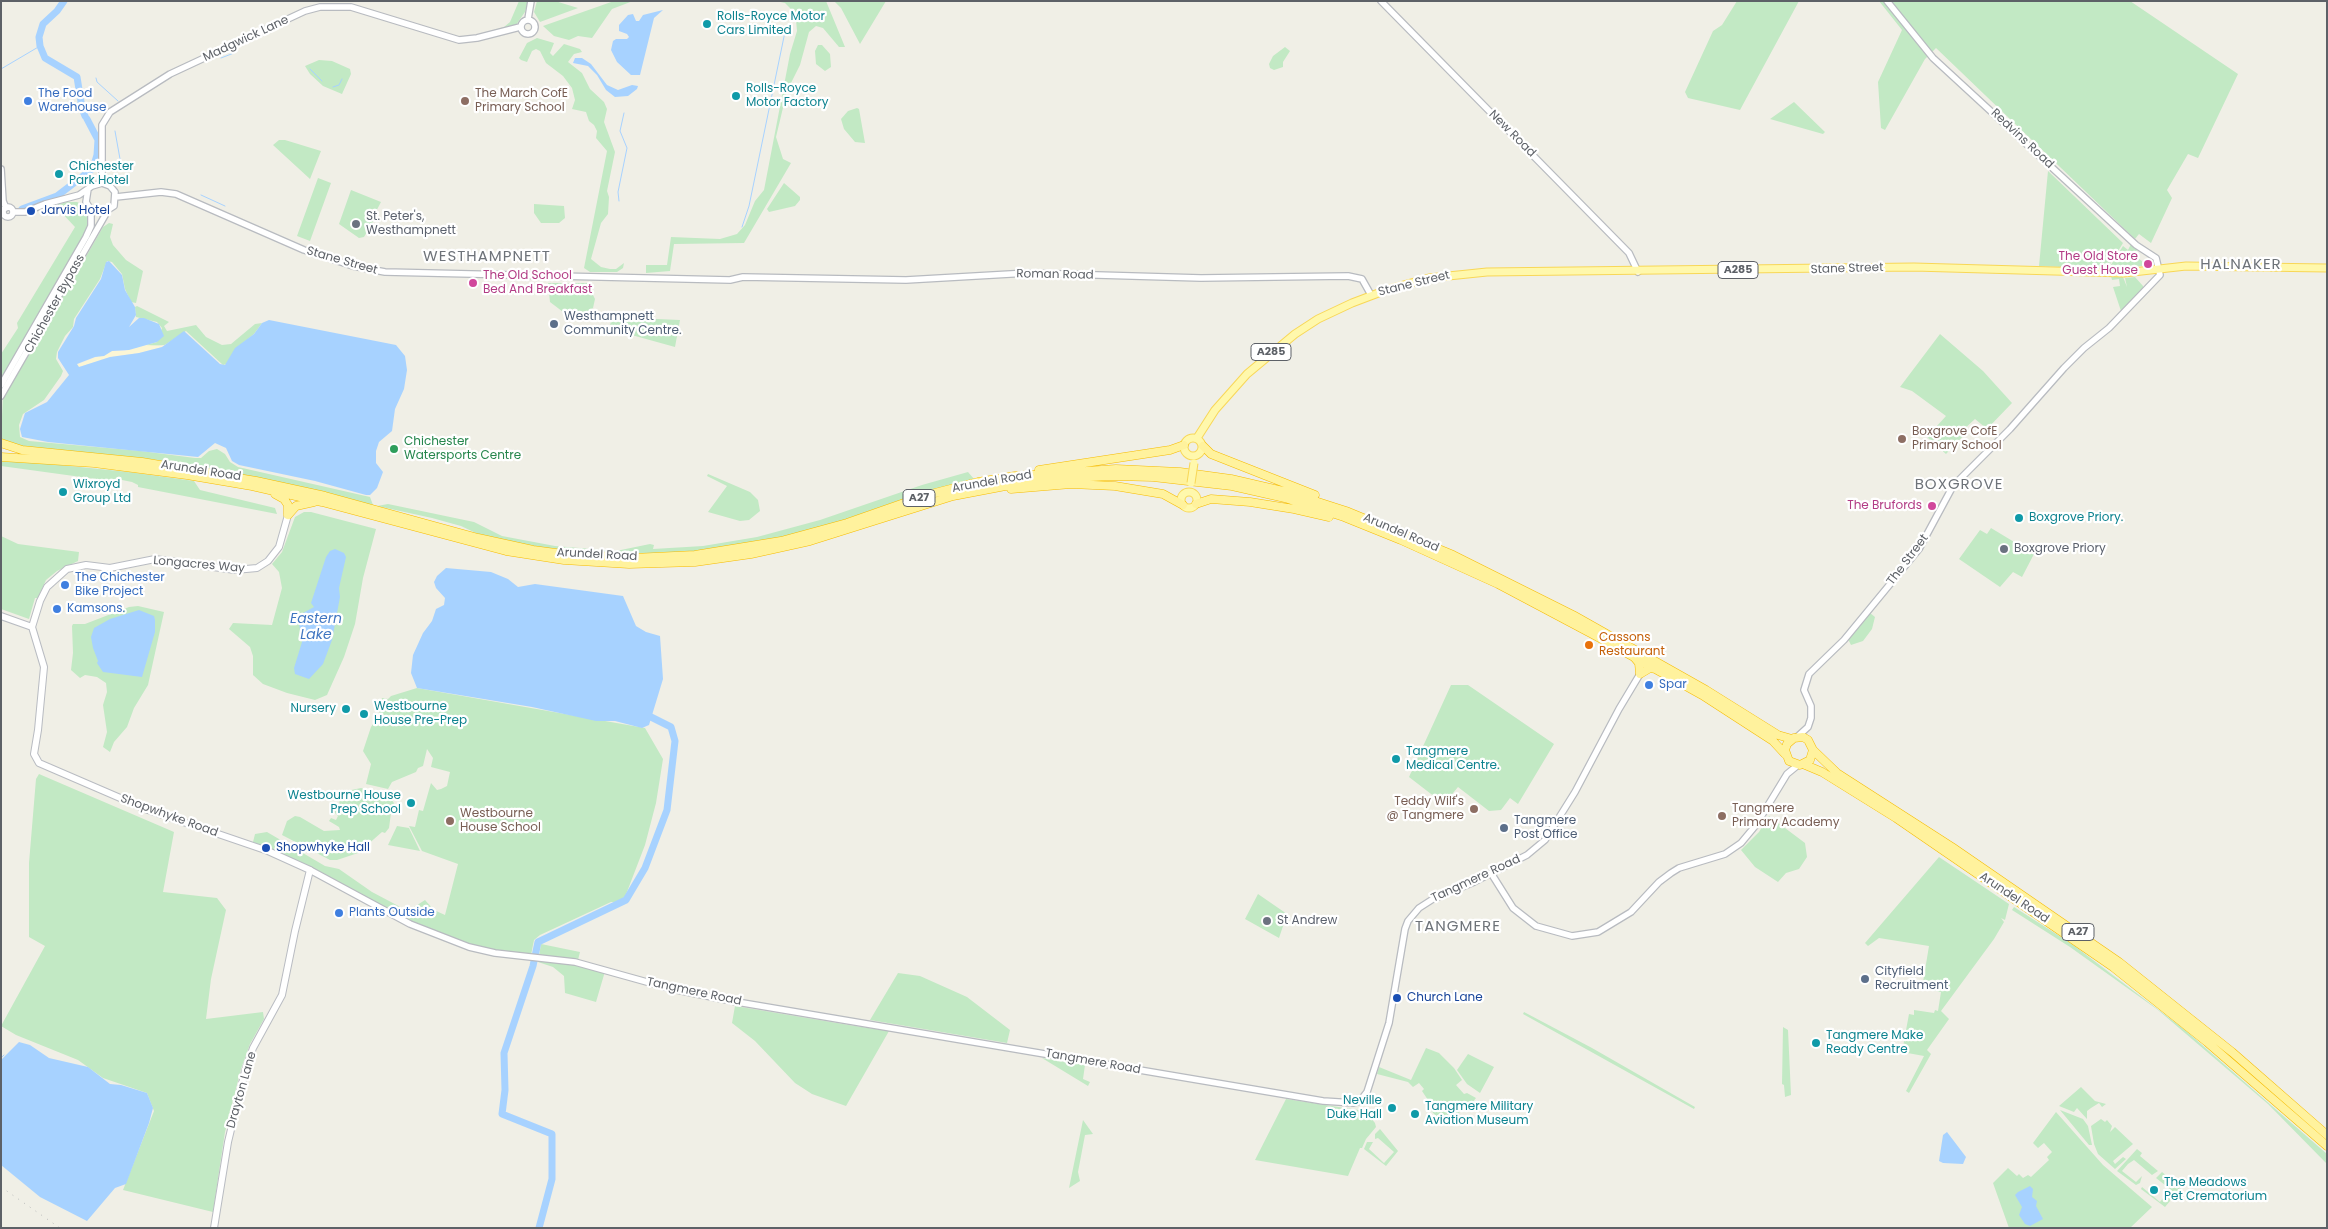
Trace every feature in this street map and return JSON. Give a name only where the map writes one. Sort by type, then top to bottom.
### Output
[{"type":"highway","name":"Arundel Road","points":[[1,443],[31,451],[142,462],[256,480],[325,496],[478,538],[533,550],[634,558],[695,555],[781,541],[847,523],[927,495],[978,482],[1015,476],[1116,468],[1204,475],[1287,492],[1453,555],[1573,614],[1706,690],[1778,735],[1794,738]]},
{"type":"highway","points":[[1015,476],[1044,469],[1170,450],[1184,445]]},
{"type":"highway","points":[[1203,446],[1211,454],[1343,506],[1376,526]]},
{"type":"highway","name":"Arundel Road","points":[[1,452],[42,460]]},
{"type":"highway","name":"Arundel Road","points":[[1,457],[146,469],[252,486],[340,506],[506,551],[564,560],[629,564],[695,562],[751,554],[810,541],[953,496],[1013,483],[1058,478],[1112,476],[1175,478],[1232,486],[1285,498],[1376,526],[1498,584],[1656,669],[1760,733],[1786,756]]},
{"type":"highway","points":[[953,496],[1044,485],[1091,485],[1155,493],[1170,497],[1183,505]]},
{"type":"highway","points":[[252,486],[280,496],[288,505],[288,515]]},
{"type":"highway","points":[[1196,504],[1211,499],[1294,508],[1376,526]]},
{"type":"highway","points":[[288,515],[296,506],[304,503],[340,506]]},
{"type":"highway","points":[[1632,656],[1639,663],[1640,674],[1650,668],[1656,669]]},
{"type":"highway","points":[[1794,738],[1806,738],[1812,746],[1812,757],[1800,765],[1786,756],[1786,747],[1794,738]]},
{"type":"highway","name":"Arundel Road","points":[[1812,746],[1837,772],[1959,852],[2119,962],[2232,1052],[2327,1135]]},
{"type":"highway","name":"Arundel Road","points":[[1800,765],[1822,772],[1896,818],[2113,967],[2207,1042],[2327,1146]]},
{"type":"main road","name":"Stane Street","points":[[1370,295],[1429,278],[1455,274],[1914,267],[2117,273],[2186,266],[2304,270],[2327,268]]},
{"type":"main road","name":"A285","points":[[1197,438],[1234,387],[1270,352],[1318,319],[1370,295]]},
{"type":"main road","points":[[1190,493],[1194,460],[1203,446],[1197,438],[1188,439],[1184,445],[1186,453],[1194,460]]},
{"type":"main road","points":[[1190,493],[1195,497],[1196,504],[1190,508],[1183,505],[1181,498],[1190,493]]},
{"type":"main road","name":"Longacres Way","points":[[32,627],[40,601],[47,587],[67,569],[86,565],[110,568],[154,559],[235,570],[257,568],[268,561],[279,547],[288,515]]},
{"type":"main road","points":[[1,616],[32,627]]},
{"type":"main road","name":"Shopwhyke Road","points":[[32,627],[44,668],[34,754],[39,763],[148,810],[268,851],[310,870]]},
{"type":"main road","name":"Drayton Lane","points":[[214,1228],[228,1142],[247,1065],[253,1048],[282,995],[294,934],[310,870]]},
{"type":"street","points":[[528,19],[534,23],[533,32],[525,34],[520,27],[528,19],[531,1]]},
{"type":"street","name":"New Road","points":[[1381,1],[1629,253],[1638,272]]},
{"type":"street","name":"Redvins Road","points":[[1887,1],[1933,58],[2136,245],[2156,258],[2160,270]]},
{"type":"street","name":"Madgwick Lane","points":[[102,183],[102,125],[110,112],[170,74],[305,12],[320,7],[350,7],[459,40],[477,38],[520,27]]},
{"type":"street","points":[[1,169],[3,201],[6,208]]},
{"type":"street","points":[[6,208],[11,208],[13,212],[25,212],[45,204],[72,198],[97,183],[110,186],[116,197],[114,206],[107,212],[99,213],[91,210],[86,202],[88,189]]},
{"type":"street","name":"Stane Street","points":[[116,197],[161,192],[176,194],[304,250],[340,263],[385,272],[730,280]]},
{"type":"street","points":[[72,198],[86,202]]},
{"type":"street","points":[[6,208],[3,211],[3,219],[11,216],[13,212]]},
{"type":"street","name":"Chichester Bypass","points":[[1,385],[86,237],[90,226],[91,210]]},
{"type":"street","name":"Chichester Bypass","points":[[1,396],[107,212]]},
{"type":"street","name":"The Street","points":[[1812,746],[1808,727],[1812,712],[1805,695],[1804,685],[1809,674],[1844,640],[1919,549],[1953,486],[2010,429],[2037,396],[2077,354],[2109,328],[2160,278],[2160,270]]},
{"type":"street","name":"Roman Road","points":[[730,280],[742,277],[906,280],[1028,273],[1184,278],[1348,276],[1362,279],[1370,295]]},
{"type":"street","name":"Tangmere Road","points":[[310,870],[401,920],[453,942],[496,953],[575,962],[669,988],[737,1002],[1348,1104],[1360,1101],[1367,1092],[1389,1023],[1408,921],[1419,908],[1433,899],[1527,855],[1545,840],[1575,792],[1610,725],[1640,674]]},
{"type":"street","points":[[1794,738],[1808,727]]},
{"type":"street","points":[[1786,756],[1787,774]]},
{"type":"street","points":[[1491,873],[1513,908],[1536,926],[1572,936],[1598,932],[1631,912],[1659,882],[1679,868],[1717,858],[1741,843],[1756,825],[1787,774],[1800,765]]},
{"type":"green space","points":[[519,1],[528,1],[525,12],[516,25],[470,37],[504,27],[510,22]]},
{"type":"green space","points":[[537,1],[555,1],[578,8],[540,22],[534,12]]},
{"type":"green space","points":[[614,1],[633,1],[612,9],[592,38],[578,36],[569,40],[554,36],[543,26]]},
{"type":"green space","points":[[776,1],[826,1],[845,47],[839,47],[823,28],[816,26],[809,32],[800,65],[787,91],[776,137],[783,159],[791,163],[744,243],[674,244],[670,271],[646,273],[646,265],[667,265],[671,237],[720,239],[737,234],[745,225],[755,201],[764,190],[790,54],[797,31],[796,20],[791,9],[785,3]]},
{"type":"green space","points":[[834,1],[886,1],[860,44],[841,8]]},
{"type":"green space","points":[[1737,1],[1799,1],[1740,110],[1688,98],[1685,92],[1713,31],[1722,25]]},
{"type":"green space","points":[[1879,1],[2130,1],[2238,74],[2198,158],[2188,154],[2167,190],[2172,198],[2151,243],[2139,234],[2135,239],[1936,48],[1925,59],[1885,130],[1881,128],[1878,82],[1902,30]]},
{"type":"green space","points":[[537,38],[554,43],[550,53],[553,56],[564,44],[580,49],[582,52],[574,54],[568,62],[582,73],[590,89],[604,102],[607,109],[604,122],[615,152],[607,191],[609,197],[608,214],[601,223],[591,259],[601,267],[610,269],[616,269],[624,263],[623,268],[617,272],[590,272],[584,268],[607,151],[596,138],[597,131],[589,121],[586,112],[572,109],[575,100],[572,88],[563,76],[546,63],[540,51],[536,49],[532,51],[527,62],[519,58],[527,43]]},
{"type":"green space","points":[[818,45],[822,45],[830,54],[831,67],[825,71],[816,64],[815,51]]},
{"type":"green space","points":[[1285,47],[1290,51],[1283,62],[1283,67],[1274,70],[1270,68],[1269,64],[1273,56]]},
{"type":"green space","points":[[319,60],[332,61],[350,69],[351,74],[342,94],[323,86],[310,74],[305,66]]},
{"type":"green space","points":[[1794,102],[1825,132],[1823,134],[1770,119]]},
{"type":"green space","points":[[859,109],[865,143],[855,142],[844,129],[841,119],[848,111]]},
{"type":"green space","points":[[279,140],[285,140],[321,151],[310,179],[273,145]]},
{"type":"green space","points":[[2048,171],[2123,243],[2107,269],[2039,266]]},
{"type":"green space","points":[[318,178],[331,183],[310,241],[297,236]]},
{"type":"green space","points":[[784,183],[800,197],[800,200],[795,206],[769,212],[767,209]]},
{"type":"green space","points":[[351,190],[381,202],[372,219],[374,220],[364,237],[359,238],[339,224]]},
{"type":"green space","points":[[67,202],[77,202],[83,205],[88,213],[88,223],[84,235],[1,381],[1,354],[18,328],[17,323],[75,227],[60,211],[42,215],[41,213],[44,208]]},
{"type":"green space","points":[[534,204],[564,206],[565,218],[559,223],[541,223],[534,213]]},
{"type":"green space","points":[[109,223],[113,224],[110,237],[113,245],[126,260],[143,271],[136,303],[131,302],[125,289],[122,274],[112,262],[107,261],[100,279],[74,319],[73,327],[65,336],[57,352],[56,359],[63,371],[61,376],[44,400],[23,414],[19,425],[20,437],[29,441],[195,458],[201,458],[209,451],[217,449],[238,467],[370,497],[373,505],[229,472],[158,460],[26,448],[1,440],[3,393],[35,345],[103,227]]},
{"type":"green space","points":[[2131,244],[2138,249],[2133,255],[2142,261],[2142,266],[2109,268],[2123,246],[2128,250]]},
{"type":"green space","points":[[2111,276],[2123,277],[2127,287],[2125,278],[2135,277],[2143,286],[2143,289],[2121,311],[2113,287],[2120,286],[2119,279],[2112,280]]},
{"type":"green space","points":[[548,283],[587,283],[595,299],[593,308],[580,316],[567,315],[550,302]]},
{"type":"green space","points":[[137,306],[169,322],[164,326],[167,331],[196,325],[206,337],[222,345],[231,344],[255,324],[262,323],[254,334],[237,348],[227,364],[223,365],[186,331],[165,345],[147,346],[157,342],[162,328],[157,322],[136,317],[135,307]]},
{"type":"green space","points":[[611,317],[680,320],[675,347],[610,329]]},
{"type":"green space","points":[[1940,334],[1983,371],[2012,403],[1987,429],[1975,419],[1962,431],[1965,434],[1946,454],[1927,437],[1946,416],[1912,391],[1900,387]]},
{"type":"green space","points":[[1,459],[129,472],[194,481],[200,490],[275,508],[277,514],[138,487],[138,485],[132,482],[122,480],[103,480],[1,466]]},
{"type":"green space","points":[[968,472],[974,479],[895,502],[835,523],[783,537],[694,552],[597,554],[547,549],[480,535],[461,526],[377,506],[388,504],[474,522],[502,536],[555,546],[616,551],[650,544],[654,545],[653,549],[703,546],[757,537],[820,520],[922,485]]},
{"type":"green space","points":[[708,474],[750,492],[758,500],[760,511],[749,520],[740,521],[708,512],[727,486],[707,476]]},
{"type":"green space","points":[[304,512],[311,512],[376,529],[363,578],[355,624],[344,657],[327,695],[315,700],[287,693],[263,684],[253,675],[253,656],[250,647],[229,629],[233,623],[272,625],[282,588],[279,572],[272,564],[282,552],[295,517]]},
{"type":"green space","points":[[1991,528],[2034,554],[2022,577],[2013,572],[2000,587],[1959,559],[1980,530],[1987,534]]},
{"type":"green space","points":[[1,536],[18,544],[79,552],[78,561],[57,571],[46,580],[38,598],[35,598],[29,619],[1,609]]},
{"type":"green space","points":[[138,606],[164,612],[148,685],[134,708],[127,727],[114,742],[110,752],[103,747],[107,732],[103,705],[107,692],[106,683],[97,677],[85,675],[80,678],[71,670],[73,653],[72,626],[73,624],[85,624],[129,607]]},
{"type":"green space","points":[[1870,613],[1875,617],[1872,629],[1863,641],[1851,645],[1848,639]]},
{"type":"green space","points":[[1451,685],[1468,685],[1554,744],[1518,804],[1510,798],[1501,810],[1489,811],[1458,787],[1444,804],[1409,777]]},
{"type":"green space","name":"Westbourne House School","points":[[417,688],[645,728],[663,759],[656,803],[645,845],[625,897],[620,902],[611,902],[540,935],[534,940],[531,955],[495,951],[444,936],[417,924],[320,872],[253,842],[255,834],[267,832],[325,866],[339,869],[372,892],[408,911],[425,900],[434,910],[445,915],[458,864],[422,851],[409,826],[415,827],[419,810],[423,811],[431,783],[437,790],[447,786],[450,772],[431,767],[433,758],[427,749],[423,766],[418,768],[416,772],[392,782],[388,789],[366,784],[371,764],[363,751],[371,727],[379,715],[382,698],[388,699],[391,696]]},
{"type":"green space","points":[[39,774],[174,832],[163,892],[217,898],[226,910],[211,979],[206,1019],[263,1012],[264,1019],[250,1044],[241,1069],[225,1132],[213,1212],[123,1190],[154,1111],[147,1093],[103,1078],[78,1060],[16,1035],[1,1026],[45,946],[29,937],[29,863],[36,779]]},
{"type":"green space","points":[[361,788],[389,796],[396,806],[391,813],[389,828],[385,833],[382,832],[358,853],[337,860],[330,860],[282,835],[287,821],[295,816],[324,831],[340,830],[339,827],[329,821],[331,818],[336,820],[338,816],[334,812],[335,808],[340,807],[339,800],[342,792]]},
{"type":"green space","points":[[1769,816],[1805,843],[1807,857],[1799,869],[1786,873],[1778,882],[1755,867],[1741,850],[1759,832]]},
{"type":"green space","points":[[397,826],[409,828],[420,851],[388,845]]},
{"type":"green space","points":[[1939,857],[2009,904],[2005,920],[2001,918],[2004,922],[1994,939],[1941,1011],[1949,1019],[1927,1050],[1931,1054],[1909,1093],[1906,1091],[1924,1056],[1902,1052],[1909,1014],[1914,1015],[1914,1010],[1934,1013],[1935,1010],[1938,1011],[1941,992],[1922,988],[1929,946],[1879,938],[1868,946],[1865,943]]},
{"type":"green space","points":[[1258,894],[1287,914],[1279,938],[1245,919]]},
{"type":"green space","points":[[2014,907],[2072,944],[2185,1030],[2327,1154],[2327,1164],[2268,1104],[2158,1010],[2070,947],[2012,910]]},
{"type":"green space","points":[[541,944],[580,952],[578,960],[606,968],[596,1002],[565,993],[564,976],[553,967],[538,962]]},
{"type":"green space","points":[[898,973],[920,976],[967,997],[1010,1030],[1007,1043],[870,1020]]},
{"type":"green space","points":[[735,1006],[889,1031],[846,1106],[812,1094],[795,1083],[755,1041],[732,1023]]},
{"type":"green space","points":[[1524,1012],[1592,1048],[1695,1107],[1694,1109],[1523,1014]]},
{"type":"green space","points":[[1783,1027],[1788,1030],[1791,1095],[1785,1097],[1784,1085],[1782,1084]]},
{"type":"green space","points":[[1426,1048],[1439,1053],[1454,1068],[1462,1080],[1456,1085],[1464,1094],[1467,1093],[1476,1098],[1468,1108],[1441,1122],[1428,1107],[1426,1102],[1428,1100],[1422,1091],[1424,1089],[1419,1083],[1413,1087],[1408,1082],[1377,1074],[1379,1067],[1411,1080]]},
{"type":"green space","points":[[1468,1054],[1494,1067],[1480,1093],[1467,1084],[1457,1070]]},
{"type":"green space","points":[[1042,1058],[1085,1065],[1083,1079],[1090,1082],[1088,1086]]},
{"type":"green space","points":[[2081,1087],[2095,1101],[2106,1104],[2102,1107],[2099,1103],[2087,1111],[2087,1119],[2077,1108],[2074,1112],[2059,1106]]},
{"type":"green space","points":[[1286,1099],[1365,1111],[1375,1123],[1376,1127],[1366,1139],[1362,1148],[1360,1148],[1348,1176],[1255,1160]]},
{"type":"green space","points":[[2060,1110],[2083,1119],[2088,1126],[2092,1145],[2089,1145]]},
{"type":"green space","points":[[2056,1112],[2103,1165],[2152,1207],[2130,1228],[2009,1228],[1993,1183],[2008,1168],[2017,1176],[2019,1174],[2023,1178],[2028,1175],[2031,1177],[2049,1160],[2047,1157],[2052,1152],[2044,1143],[2038,1148],[2033,1143]]},
{"type":"green space","points":[[2101,1119],[2105,1122],[2107,1120],[2112,1126],[2110,1132],[2115,1127],[2133,1144],[2113,1161],[2115,1164],[2123,1157],[2126,1159],[2115,1169],[2098,1154],[2094,1144],[2091,1126]]},
{"type":"green space","points":[[1083,1120],[1093,1134],[1085,1135],[1078,1172],[1080,1181],[1069,1188]]},
{"type":"green space","points":[[1380,1129],[1398,1151],[1386,1166],[1364,1149],[1367,1142],[1373,1142],[1369,1149],[1384,1163],[1394,1152],[1378,1138],[1375,1139],[1375,1134]]},
{"type":"green space","points":[[2137,1149],[2142,1153],[2140,1156],[2158,1171],[2152,1175],[2134,1160],[2122,1171],[2136,1182],[2142,1176],[2140,1183],[2136,1185],[2117,1171]]},
{"type":"green space","points":[[2162,1172],[2181,1188],[2165,1207],[2141,1189],[2142,1187],[2160,1202],[2170,1189],[2156,1178]]},
{"type":"sand","points":[[171,342],[162,347],[139,353],[110,357],[79,367],[76,365],[112,351],[124,351],[146,345],[162,346]]},
{"type":"water","points":[[663,10],[654,18],[640,75],[631,75],[617,62],[611,50],[613,41],[629,37],[627,34],[619,31],[619,25],[628,15],[633,14],[636,21],[639,21],[643,15]]},
{"type":"water","points":[[575,58],[582,58],[591,64],[607,85],[618,90],[632,85],[638,86],[637,89],[628,96],[615,97],[606,90],[597,75],[588,66],[573,63]]},
{"type":"water","points":[[109,261],[122,275],[125,290],[135,307],[136,315],[129,327],[139,318],[144,318],[159,324],[164,336],[157,342],[129,350],[112,351],[104,356],[95,357],[77,364],[79,367],[110,357],[139,353],[162,347],[184,331],[220,364],[225,365],[235,348],[254,334],[262,323],[269,320],[396,345],[405,356],[407,370],[404,389],[395,409],[392,431],[379,442],[376,451],[376,463],[383,472],[377,488],[370,495],[366,495],[315,481],[239,465],[232,461],[226,448],[215,443],[198,457],[48,442],[22,437],[20,429],[25,413],[47,402],[69,375],[58,358],[58,352],[74,326],[76,318],[101,279],[106,262]]},
{"type":"water","name":"Eastern Lake","points":[[335,549],[344,553],[346,557],[339,588],[340,597],[332,640],[323,664],[309,679],[295,674],[294,668],[302,642],[299,623],[303,613],[314,607],[311,603],[326,557],[330,551]]},
{"type":"water","points":[[446,568],[491,572],[508,579],[518,587],[535,584],[623,596],[636,626],[646,632],[660,636],[663,679],[649,725],[642,728],[615,721],[596,721],[532,707],[417,688],[411,673],[413,655],[423,633],[432,621],[436,609],[444,605],[445,598],[436,588],[434,582],[437,576]]},
{"type":"water","points":[[139,610],[154,616],[155,620],[155,632],[142,677],[103,672],[97,663],[93,648],[91,637],[94,628],[110,619]]},
{"type":"water","points":[[19,1042],[30,1045],[49,1058],[88,1067],[110,1084],[121,1085],[147,1093],[153,1108],[126,1184],[115,1188],[87,1221],[40,1197],[1,1165],[1,1060]]},
{"type":"water","points":[[1947,1132],[1966,1157],[1963,1164],[1939,1161],[1943,1135]]},
{"type":"water","points":[[2030,1186],[2033,1189],[2032,1197],[2037,1201],[2036,1206],[2043,1219],[2030,1226],[2025,1224],[2019,1215],[2022,1207],[2015,1195]]},
{"type":"waterway","points":[[64,1],[57,11],[43,24],[39,37],[40,46],[45,58],[77,77],[85,116]]},
{"type":"waterway","points":[[742,227],[749,206],[786,27]]},
{"type":"waterway","points":[[1,69],[40,46]]},
{"type":"waterway","points":[[221,58],[234,53]]},
{"type":"waterway","points":[[310,69],[322,81]]},
{"type":"waterway","points":[[96,78],[97,82],[118,101]]},
{"type":"waterway","points":[[333,87],[339,85],[342,79]]},
{"type":"waterway","points":[[619,201],[618,192],[627,148],[620,131],[624,113]]},
{"type":"waterway","points":[[87,119],[98,140],[94,165]]},
{"type":"waterway","points":[[115,131],[120,159]]},
{"type":"waterway","points":[[22,209],[57,196],[91,170]]},
{"type":"waterway","points":[[201,195],[225,206]]},
{"type":"waterway","points":[[539,1228],[552,1179],[552,1134],[502,1114],[505,1090],[504,1053],[533,966],[538,942],[626,900],[645,868],[667,810],[675,741],[671,727],[651,717]]},
{"type":"waterway","points":[[1,1058],[4,1055]]},
{"type":"railway","points":[[1,1187],[60,1228]]},
{"type":"place","name":"Rolls-Royce Motor Cars Limited","points":[[707,24]]},
{"type":"place","name":"Rolls-Royce Motor Factory","points":[[736,96]]},
{"type":"place","name":"The Food Warehouse","points":[[28,101]]},
{"type":"place","name":"The March CofE Primary School","points":[[465,101]]},
{"type":"place","name":"Chichester Park Hotel","points":[[59,174]]},
{"type":"place","name":"Jarvis Hotel","points":[[31,211]]},
{"type":"place","name":"St. Peter's, Westhampnett","points":[[356,224]]},
{"type":"place","name":"The Old Store Guest House","points":[[2148,264]]},
{"type":"place","name":"The Old School Bed And Breakfast","points":[[473,283]]},
{"type":"place","name":"Westhampnett Community Centre.","points":[[554,324]]},
{"type":"place","name":"Boxgrove CofE Primary School","points":[[1902,439]]},
{"type":"place","name":"Chichester Watersports Centre","points":[[394,449]]},
{"type":"place","name":"Wixroyd Group Ltd","points":[[63,492]]},
{"type":"place","name":"The Brufords","points":[[1932,506]]},
{"type":"place","name":"Boxgrove Priory.","points":[[2019,518]]},
{"type":"place","name":"Boxgrove Priory","points":[[2004,549]]},
{"type":"place","name":"The Chichester Bike Project","points":[[65,585]]},
{"type":"place","name":"Kamsons.","points":[[57,609]]},
{"type":"place","name":"Cassons Restaurant","points":[[1589,645]]},
{"type":"place","name":"Spar","points":[[1649,685]]},
{"type":"place","name":"Nursery","points":[[346,709]]},
{"type":"place","name":"Westbourne House Pre-Prep","points":[[364,714]]},
{"type":"place","name":"Tangmere Medical Centre.","points":[[1396,759]]},
{"type":"place","name":"Westbourne House Prep School","points":[[411,803]]},
{"type":"place","name":"Teddy Wilf's @ Tangmere","points":[[1474,809]]},
{"type":"place","name":"Tangmere Primary Academy","points":[[1722,816]]},
{"type":"place","name":"Westbourne House School","points":[[450,821]]},
{"type":"place","name":"Tangmere Post Office","points":[[1504,828]]},
{"type":"place","name":"Shopwhyke Hall","points":[[266,848]]},
{"type":"place","name":"Plants Outside","points":[[339,913]]},
{"type":"place","name":"St Andrew","points":[[1267,921]]},
{"type":"place","name":"Cityfield Recruitment","points":[[1865,979]]},
{"type":"place","name":"Church Lane","points":[[1397,998]]},
{"type":"place","name":"Tangmere Make Ready Centre","points":[[1816,1043]]},
{"type":"place","name":"Neville Duke Hall","points":[[1392,1108]]},
{"type":"place","name":"Tangmere Military Aviation Museum","points":[[1415,1114]]},
{"type":"place","name":"The Meadows Pet Crematorium","points":[[2154,1190]]},
{"type":"district","name":"WESTHAMPNETT","points":[[487,257]]},
{"type":"district","name":"HALNAKER","points":[[2241,265]]},
{"type":"district","name":"BOXGROVE","points":[[1959,485]]},
{"type":"district","name":"TANGMERE","points":[[1458,927]]}]
